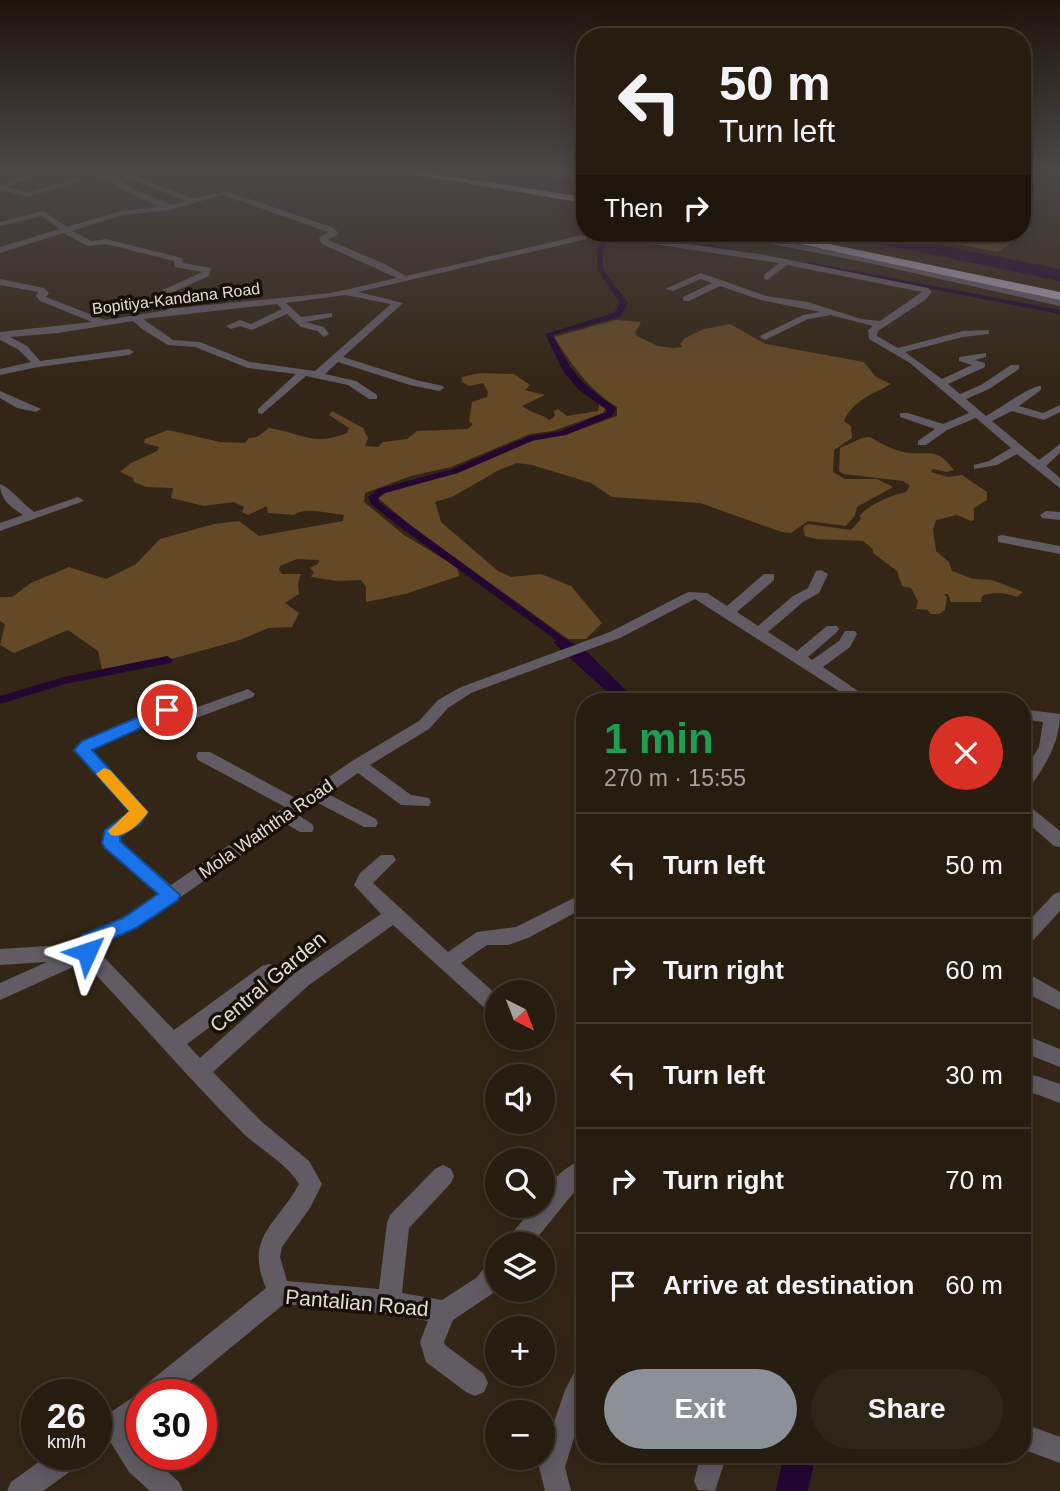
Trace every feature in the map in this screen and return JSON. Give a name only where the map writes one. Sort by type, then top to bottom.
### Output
[{"type":"highway","points":[[808,242],[1060,293]]},
{"type":"highway","points":[[825,242],[1060,293]]},
{"type":"street","points":[[0,250],[37,240]]},
{"type":"street","points":[[83,240],[91,244],[106,241],[131,249],[166,254],[179,260],[178,265],[208,270],[206,274],[155,297],[176,311]]},
{"type":"street","points":[[324,240],[403,278]]},
{"type":"street","name":"Bopitiya-Kandana Road","points":[[0,336],[58,330],[176,311],[317,297],[571,240]]},
{"type":"street","points":[[658,242],[786,262],[908,285],[927,292],[881,324],[871,335],[942,383],[1060,484]]},
{"type":"street","points":[[773,242],[869,260],[1060,303]]},
{"type":"street","points":[[767,277],[786,262]]},
{"type":"street","points":[[670,289],[701,276],[764,298],[808,305],[829,314],[881,324]]},
{"type":"street","points":[[0,282],[41,290],[44,293],[41,296],[43,299],[102,322]]},
{"type":"street","points":[[686,299],[718,283]]},
{"type":"street","points":[[317,375],[398,303],[346,292]]},
{"type":"street","points":[[298,320],[332,312],[317,297]]},
{"type":"street","points":[[278,300],[304,325],[321,329],[324,334]]},
{"type":"street","points":[[231,326],[240,323],[252,327],[289,309]]},
{"type":"street","points":[[765,337],[806,317],[829,314]]},
{"type":"street","points":[[135,317],[145,327],[171,343],[205,346],[248,365],[304,372],[352,383],[373,397]]},
{"type":"street","points":[[896,351],[963,334],[986,332]]},
{"type":"street","points":[[0,336],[23,348],[38,364]]},
{"type":"street","points":[[0,372],[129,352]]},
{"type":"street","points":[[942,383],[981,365],[963,359],[982,355]]},
{"type":"street","points":[[337,358],[414,383],[439,388]]},
{"type":"street","points":[[959,398],[985,387],[1014,367]]},
{"type":"street","points":[[262,411],[304,372]]},
{"type":"street","points":[[922,443],[943,428],[1012,407],[1038,388]]},
{"type":"street","points":[[0,394],[21,406],[36,409]]},
{"type":"street","points":[[1012,407],[1044,417],[1060,408]]},
{"type":"street","points":[[904,415],[943,428]]},
{"type":"street","points":[[978,467],[993,463],[1028,438]]},
{"type":"street","points":[[1040,467],[1060,447]]},
{"type":"street","points":[[0,488],[8,494],[11,501],[32,516]]},
{"type":"street","points":[[0,527],[78,501]]},
{"type":"street","points":[[1046,515],[1060,516]]},
{"type":"street","points":[[1002,539],[1060,550]]},
{"type":"street","points":[[759,632],[798,599],[814,590],[821,574]]},
{"type":"street","points":[[729,613],[769,577]]},
{"type":"street","name":"Mola Waththa Road","points":[[87,952],[89,940],[130,923],[358,765],[424,724],[443,704],[466,690],[575,651],[653,617],[693,595],[702,596],[854,693]]},
{"type":"street","points":[[799,657],[832,629]]},
{"type":"street","points":[[814,666],[845,644],[850,634]]},
{"type":"street","points":[[171,895],[111,843],[111,834],[140,812],[82,750],[88,744],[167,710],[196,713],[248,694]]},
{"type":"street","points":[[1031,716],[1056,720],[1041,761],[1031,774]]},
{"type":"street","points":[[204,756],[292,812],[306,828]]},
{"type":"street","points":[[358,765],[407,801],[423,802]]},
{"type":"street","points":[[316,795],[370,823]]},
{"type":"street","points":[[1031,817],[1060,841]]},
{"type":"street","points":[[387,860],[366,878],[363,885],[485,996]]},
{"type":"street","points":[[1031,930],[1060,899]]},
{"type":"street","points":[[447,963],[484,937],[495,941],[517,935],[576,904]]},
{"type":"street","name":"Central Garden","points":[[200,1071],[302,979],[394,915]]},
{"type":"street","points":[[0,957],[87,952]]},
{"type":"street","points":[[0,992],[87,952]]},
{"type":"street","points":[[87,952],[253,1128],[301,1168],[311,1184],[304,1200],[270,1243],[267,1256],[280,1293]]},
{"type":"street","points":[[172,1044],[269,972]]},
{"type":"street","points":[[1031,984],[1060,1002]]},
{"type":"street","points":[[1031,1047],[1060,1058]]},
{"type":"street","points":[[1031,1084],[1060,1094]]},
{"type":"street","points":[[528,1232],[576,1171]]},
{"type":"street","points":[[387,1302],[393,1284],[398,1223],[443,1176]]},
{"type":"street","name":"Pantalian Road","points":[[173,1379],[280,1293],[387,1302],[444,1312],[485,1285]]},
{"type":"street","points":[[444,1312],[432,1342],[435,1353],[475,1383]]},
{"type":"street","points":[[558,1491],[552,1467],[576,1395]]},
{"type":"street","points":[[112,1427],[126,1416]]},
{"type":"street","points":[[112,1438],[170,1491]]},
{"type":"street","points":[[1031,1439],[1060,1450]]},
{"type":"street","points":[[707,1481],[712,1463]]},
{"type":"street","points":[[20,1491],[50,1470]]},
{"type":"shaded area","points":[[872,242],[925,242],[1060,269],[1060,281]]},
{"type":"shaded area","points":[[944,242],[1013,242],[998,252]]},
{"type":"shaded area","points":[[616,320],[641,322],[635,333],[637,336],[658,346],[683,347],[680,344],[685,338],[704,329],[730,324],[766,344],[864,362],[876,377],[891,384],[864,399],[848,414],[844,421],[851,426],[852,438],[834,450],[833,472],[845,479],[877,479],[893,487],[857,507],[855,515],[846,526],[808,521],[791,533],[700,503],[612,497],[591,483],[517,463],[499,470],[452,497],[435,502],[441,522],[498,571],[511,577],[541,574],[571,586],[602,623],[586,639],[568,639],[415,529],[378,498],[386,493],[453,474],[532,441],[565,435],[617,416],[617,407],[590,385],[554,337]]},
{"type":"shaded area","points":[[480,373],[514,374],[530,385],[525,390],[545,395],[522,406],[550,420],[558,409],[567,416],[598,411],[599,405],[606,407],[603,413],[553,431],[530,434],[451,467],[411,476],[365,493],[364,502],[404,535],[457,567],[459,576],[405,594],[366,602],[366,587],[361,580],[337,581],[311,577],[314,572],[310,568],[318,564],[319,560],[297,559],[280,566],[279,570],[282,574],[301,574],[299,594],[285,603],[299,613],[292,627],[268,628],[240,640],[175,658],[102,669],[98,651],[68,630],[14,653],[0,645],[5,624],[0,621],[0,597],[12,597],[31,583],[69,567],[106,579],[136,564],[160,539],[214,524],[239,521],[259,536],[343,521],[344,515],[318,511],[304,511],[294,515],[268,513],[267,506],[248,515],[242,512],[244,507],[234,502],[204,506],[171,498],[173,488],[146,487],[120,472],[131,463],[157,451],[159,447],[144,443],[145,439],[168,430],[220,442],[245,443],[249,438],[257,437],[269,428],[308,438],[325,439],[347,433],[349,428],[329,415],[332,411],[363,428],[368,438],[365,446],[378,447],[383,442],[407,439],[417,431],[468,429],[473,424],[469,421],[472,402],[487,397],[488,392],[483,383],[469,386],[462,382],[462,377]]},
{"type":"shaded area","points":[[870,437],[903,452],[938,455],[954,470],[947,472],[933,469],[931,472],[948,477],[962,475],[987,492],[987,500],[974,508],[974,520],[957,515],[936,520],[933,530],[936,551],[949,562],[952,571],[973,579],[992,580],[1023,592],[1017,597],[1000,593],[986,594],[982,596],[981,602],[951,602],[948,594],[944,594],[947,597],[945,610],[939,614],[931,614],[928,610],[916,609],[918,601],[911,588],[902,586],[897,571],[873,553],[873,549],[863,541],[805,536],[803,527],[808,524],[851,530],[861,519],[859,516],[869,507],[906,492],[910,486],[903,481],[844,474],[839,471],[840,448]]},
{"type":"waterway","points":[[563,642],[407,528],[375,503],[373,497],[381,491],[455,471],[532,438],[563,433],[609,414],[612,409],[582,388],[566,369],[549,334],[617,315],[624,303],[600,269],[600,247],[607,242]]},
{"type":"waterway","points":[[680,242],[754,254]]},
{"type":"waterway","points":[[711,246],[716,242]]},
{"type":"waterway","points":[[809,264],[1060,312]]},
{"type":"waterway","points":[[563,642],[620,693]]},
{"type":"waterway","points":[[0,700],[64,681],[167,660]]},
{"type":"waterway","points":[[792,1491],[798,1463]]},
{"type":"slow traffic","points":[[104,774],[140,812],[117,831]]},
{"type":"route","points":[[87,952],[89,940],[130,923],[171,895],[111,843],[111,834],[140,812],[82,750],[88,744],[167,710]]}]
